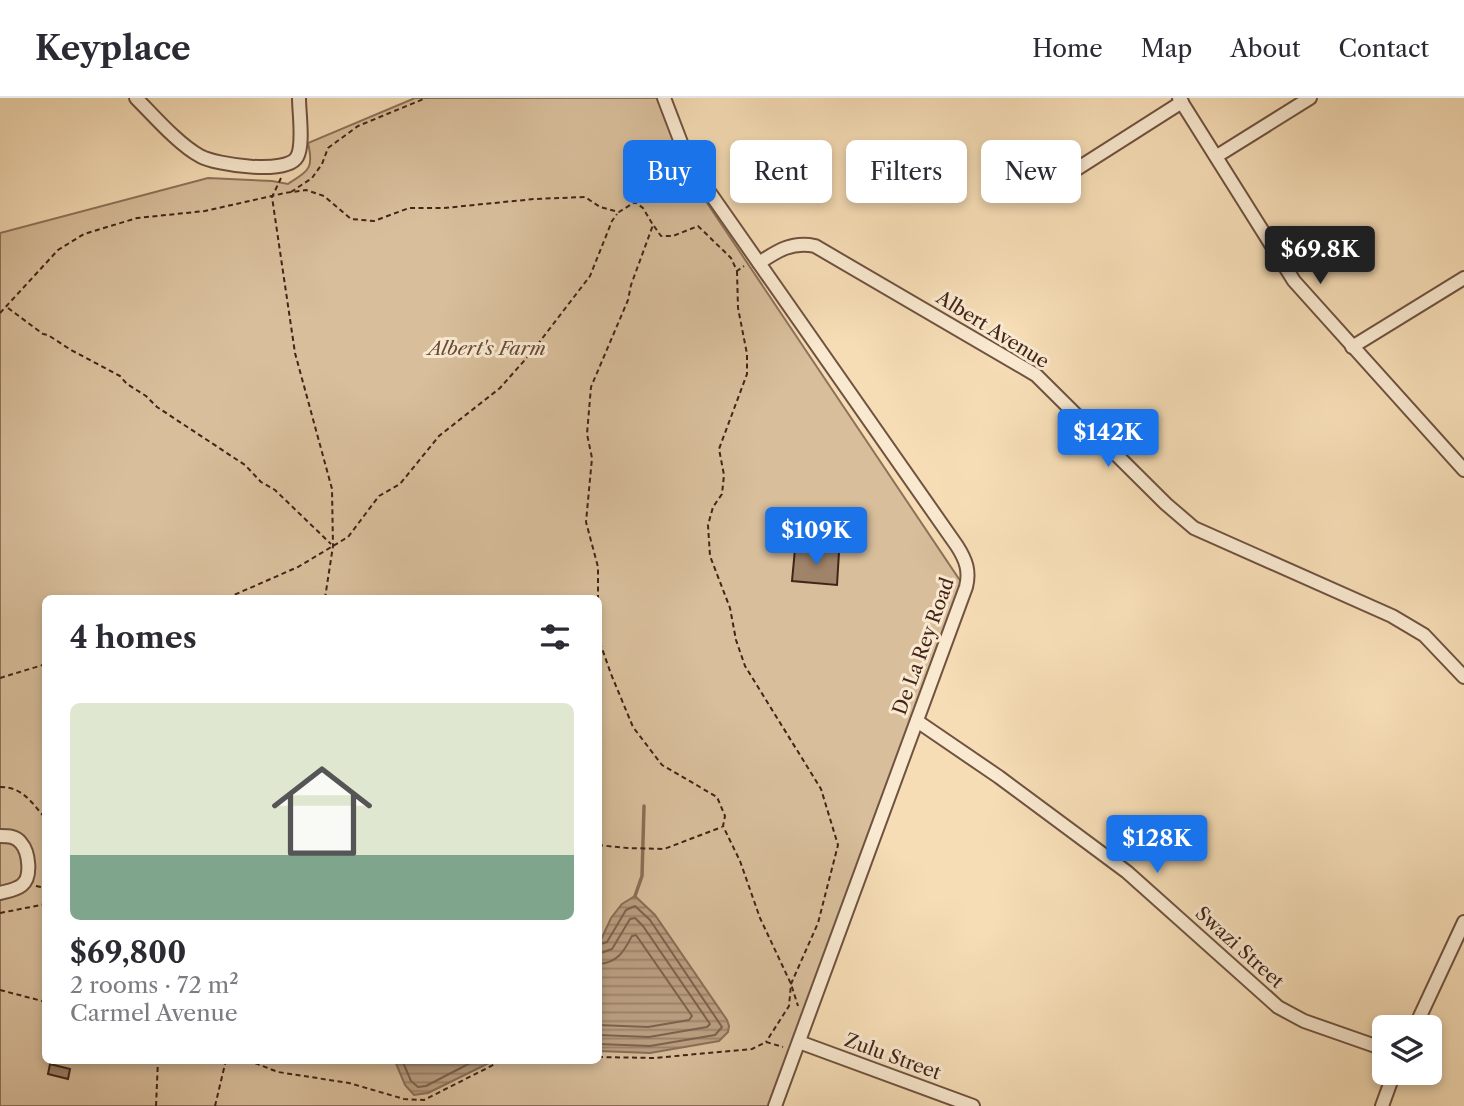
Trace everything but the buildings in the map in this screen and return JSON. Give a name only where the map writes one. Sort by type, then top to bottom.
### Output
[{"type":"street","points":[[136,98],[198,155],[220,162],[250,166],[287,166],[295,160],[299,152],[299,98]]},
{"type":"street","name":"De La Rey Road","points":[[664,98],[678,137],[695,170],[967,564],[966,587],[775,1106]]},
{"type":"street","points":[[1217,156],[1310,98]]},
{"type":"street","points":[[1081,166],[1181,100],[1280,261],[1307,297],[1464,470]]},
{"type":"street","name":"Albert Avenue","points":[[758,263],[789,246],[802,243],[815,246],[915,303],[1036,375],[1166,504],[1194,528],[1392,615],[1424,635],[1464,677]]},
{"type":"street","points":[[1352,347],[1464,278]]},
{"type":"street","name":"Swazi Street","points":[[917,721],[999,777],[1126,872],[1278,1007],[1304,1021],[1372,1045]]},
{"type":"street","points":[[0,836],[21,842],[26,852],[28,876],[22,885],[0,893]]},
{"type":"street","points":[[1421,1015],[1464,922]]},
{"type":"street","name":"Zulu Street","points":[[799,1042],[973,1106]]},
{"type":"street","points":[[1382,1106],[1390,1085]]},
{"type":"path","points":[[290,192],[312,178],[322,164],[328,148],[358,126],[426,98]]},
{"type":"path","points":[[287,166],[272,197],[295,353],[331,489],[333,546],[325,595]]},
{"type":"path","points":[[0,313],[58,250],[84,234],[137,218],[205,211],[290,192],[306,190],[324,196],[351,219],[374,221],[408,208],[444,208],[574,197],[585,197],[600,207],[619,212]]},
{"type":"path","points":[[235,595],[298,567],[348,537],[379,496],[400,484],[439,436],[499,388],[531,354],[590,276],[612,221],[619,212],[635,202],[643,208],[661,236],[673,236],[698,226],[731,258],[737,271],[738,308],[747,354],[747,374],[719,449],[724,475],[722,494],[713,506],[708,525],[710,556],[730,608],[736,640],[745,666],[821,789],[838,845],[818,923],[791,984],[789,1006],[766,1042],[752,1049],[654,1058],[602,1057]]},
{"type":"path","points":[[598,595],[598,567],[586,522],[592,458],[587,435],[591,387],[628,300],[653,225]]},
{"type":"path","points":[[737,271],[747,263],[758,263]]},
{"type":"path","points":[[7,307],[43,334],[120,376],[157,407],[245,465],[333,546]]},
{"type":"path","points":[[602,648],[633,727],[662,765],[717,797],[725,816],[723,826],[755,897],[760,918],[791,984],[805,1026]]},
{"type":"path","points":[[0,678],[42,665]]},
{"type":"path","points":[[0,787],[10,787],[24,793],[42,814]]},
{"type":"path","points":[[602,845],[664,849],[723,826]]},
{"type":"path","points":[[0,913],[42,905]]},
{"type":"path","points":[[0,990],[42,1001]]},
{"type":"path","points":[[766,1042],[780,1048],[799,1042]]},
{"type":"path","points":[[156,1106],[158,1064]]},
{"type":"path","points":[[215,1106],[225,1064]]},
{"type":"path","points":[[257,1064],[278,1072],[349,1083],[404,1100],[424,1100],[495,1064]]},
{"type":"green space","name":"Albert's Farm","points":[[415,98],[659,98],[674,140],[623,140],[623,203],[707,203],[963,585],[769,1106],[0,1106],[0,233],[208,178],[288,184],[310,164],[308,143]]},
{"type":"water","points":[[635,896],[655,915],[727,1020],[728,1032],[719,1041],[650,1053],[602,1051],[602,938],[611,918],[622,904]]},
{"type":"water","points":[[397,1064],[487,1064],[428,1093],[414,1095],[405,1085]]},
{"type":"waterway","points":[[635,896],[642,876],[644,806]]}]
